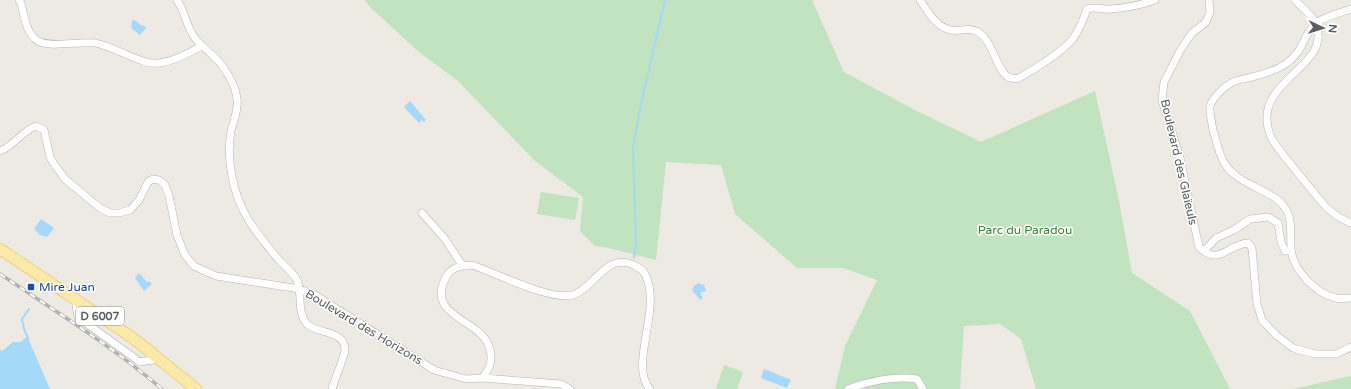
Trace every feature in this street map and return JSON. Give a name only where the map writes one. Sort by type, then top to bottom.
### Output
[{"type":"main road","name":"D 6007","points":[[0,249],[133,338],[196,389]]},
{"type":"main road","name":"D 6007","points":[[0,254],[130,342],[186,389]]},
{"type":"street","points":[[19,0],[31,35],[37,41],[46,44],[96,43],[113,48],[146,62],[158,64],[183,56],[202,46]]},
{"type":"street","points":[[177,0],[185,14],[194,37],[222,65],[233,85],[238,99],[238,109],[231,131],[229,150],[232,177],[241,206],[248,219],[276,256],[296,279],[300,289],[302,316],[307,324],[335,335],[342,341],[345,349],[332,389]]},
{"type":"street","points":[[920,0],[936,22],[948,30],[970,29],[982,34],[988,42],[1001,69],[1008,77],[1017,79],[1035,69],[1071,41],[1083,19],[1086,9],[1094,7],[1110,9],[1143,4],[1155,0]]},
{"type":"street","name":"Boulevard des Glaïeuls","points":[[1204,251],[1199,246],[1180,158],[1162,100],[1164,82],[1181,49],[1192,33],[1206,22],[1210,12],[1209,0]]},
{"type":"street","points":[[1295,0],[1310,14],[1315,24],[1318,41],[1308,59],[1273,95],[1267,109],[1268,123],[1272,138],[1281,152],[1326,207],[1337,216],[1351,222]]},
{"type":"street","points":[[1351,8],[1325,18],[1315,24],[1295,56],[1286,64],[1260,75],[1233,81],[1220,91],[1210,106],[1212,125],[1224,164],[1239,179],[1276,198],[1285,207],[1289,216],[1291,251],[1295,264],[1304,278],[1320,291],[1336,298],[1351,298]]},
{"type":"street","name":"Boulevard des Horizons","points":[[0,151],[19,139],[28,129],[36,126],[44,130],[50,157],[65,179],[100,208],[110,213],[119,214],[130,210],[140,200],[148,182],[153,179],[159,180],[165,184],[177,235],[185,255],[194,266],[216,276],[300,289],[321,299],[434,370],[466,379],[482,378],[561,384],[570,389]]},
{"type":"street","points":[[422,213],[446,239],[462,265]]},
{"type":"street","points":[[1291,251],[1285,250],[1281,242],[1278,223],[1268,217],[1250,219],[1234,230],[1216,238],[1204,251],[1208,254],[1220,254],[1225,253],[1240,243],[1248,243],[1252,248],[1257,304],[1262,320],[1276,336],[1293,348],[1315,354],[1336,354],[1351,347]]},
{"type":"street","points":[[482,378],[490,368],[492,356],[487,342],[482,336],[446,308],[442,296],[442,285],[447,275],[455,268],[462,265],[472,265],[543,293],[559,296],[573,295],[584,288],[606,268],[620,262],[628,262],[645,272],[650,284],[652,302],[642,372],[645,384],[650,389]]},
{"type":"street","points":[[76,304],[78,316],[140,362],[153,360]]},
{"type":"street","points":[[848,389],[902,377],[917,379],[923,389]]},
{"type":"green space","name":"Parc du Paradou","points":[[365,0],[812,0],[844,72],[915,110],[981,142],[1095,91],[1119,201],[1132,273],[1190,311],[1230,389],[1036,389],[1021,339],[1000,324],[964,326],[960,389],[835,389],[845,346],[877,280],[843,268],[797,268],[735,214],[721,165],[666,162],[656,260],[595,246],[580,231],[583,197],[535,161],[458,81],[419,52],[370,7]]},
{"type":"green space","points":[[541,192],[579,198],[575,220],[537,214]]},
{"type":"green space","points":[[724,365],[743,372],[737,389],[716,389]]},
{"type":"green space","points":[[1351,376],[1351,389],[1293,389]]},
{"type":"water","points":[[132,20],[136,21],[142,26],[144,25],[146,28],[140,35],[131,28]]},
{"type":"water","points":[[410,101],[426,120],[424,122],[422,120],[419,123],[404,107]]},
{"type":"water","points":[[41,219],[54,228],[47,237],[40,235],[34,229]]},
{"type":"water","points":[[139,273],[147,282],[149,281],[152,284],[144,291],[135,278]]},
{"type":"water","points":[[698,283],[704,285],[706,291],[700,293],[703,298],[700,300],[692,290]]},
{"type":"water","points":[[25,338],[28,338],[50,389],[0,389],[0,350],[2,351],[13,342],[21,342]]},
{"type":"water","points":[[764,369],[791,380],[787,388],[761,378]]},
{"type":"waterway","points":[[634,258],[636,244],[633,146],[665,0]]},
{"type":"waterway","points":[[28,338],[22,319],[29,309]]},
{"type":"railway","points":[[0,274],[103,343],[162,389]]},
{"type":"place","name":"Mire Juan","points":[[31,287]]}]
